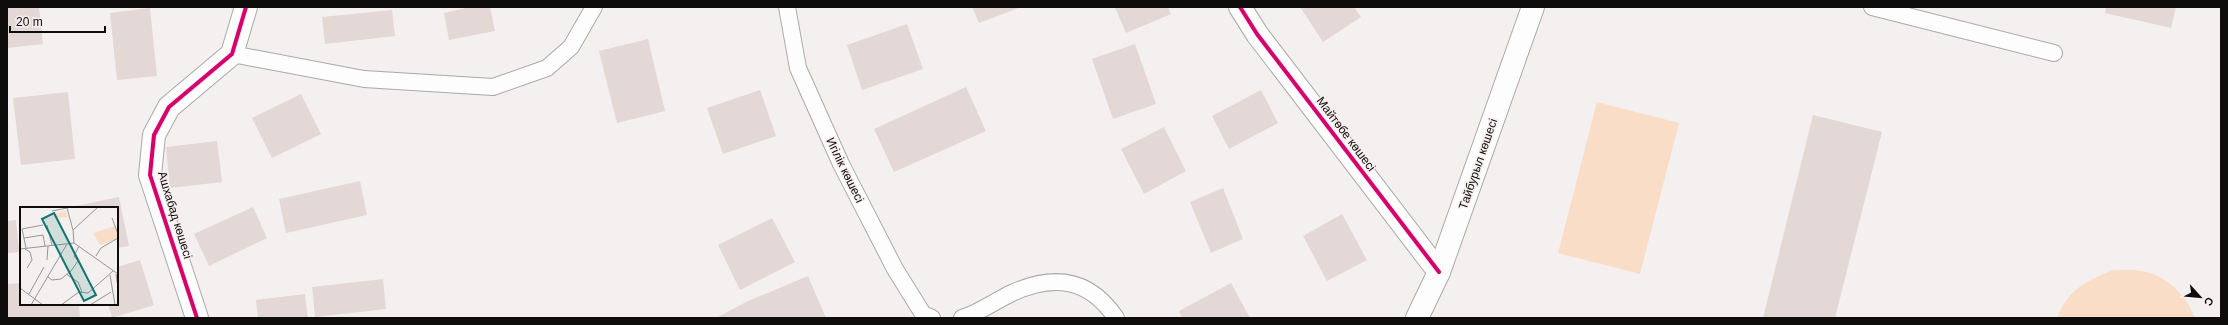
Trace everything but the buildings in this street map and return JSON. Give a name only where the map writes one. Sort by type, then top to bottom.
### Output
[{"type":"street","points":[[232,54],[246,7]]},
{"type":"street","name":"Майтөбе көшесі","points":[[1240,7],[1257,34],[1439,272]]},
{"type":"street","name":"Тайбурыл көшесі","points":[[1417,318],[1439,272],[1533,7]]},
{"type":"street","name":"Ашхабад көшесі","points":[[197,318],[150,175],[154,135],[169,107],[232,54]]},
{"type":"lane","points":[[232,54],[364,79],[493,87],[547,68],[572,47],[594,7]]},
{"type":"lane","name":"Игілік көшесі","points":[[787,7],[798,68],[841,164],[895,269],[923,314],[932,318]]},
{"type":"lane","points":[[1872,7],[2054,53]]},
{"type":"lane","points":[[963,318],[1013,293],[1045,282],[1074,283],[1092,292],[1109,307],[1116,318]]},
{"type":"shaded area","points":[[1597,102],[1679,123],[1640,274],[1558,253]]},
{"type":"shaded area","points":[[2113,270],[2138,270],[2150,273],[2167,281],[2181,294],[2195,318],[2057,318],[2072,293],[2094,278]]},
{"type":"cycle path","points":[[197,318],[150,175],[154,135],[169,107],[232,54],[246,7]]},
{"type":"cycle path","points":[[1240,7],[1257,34],[1439,272]]}]
